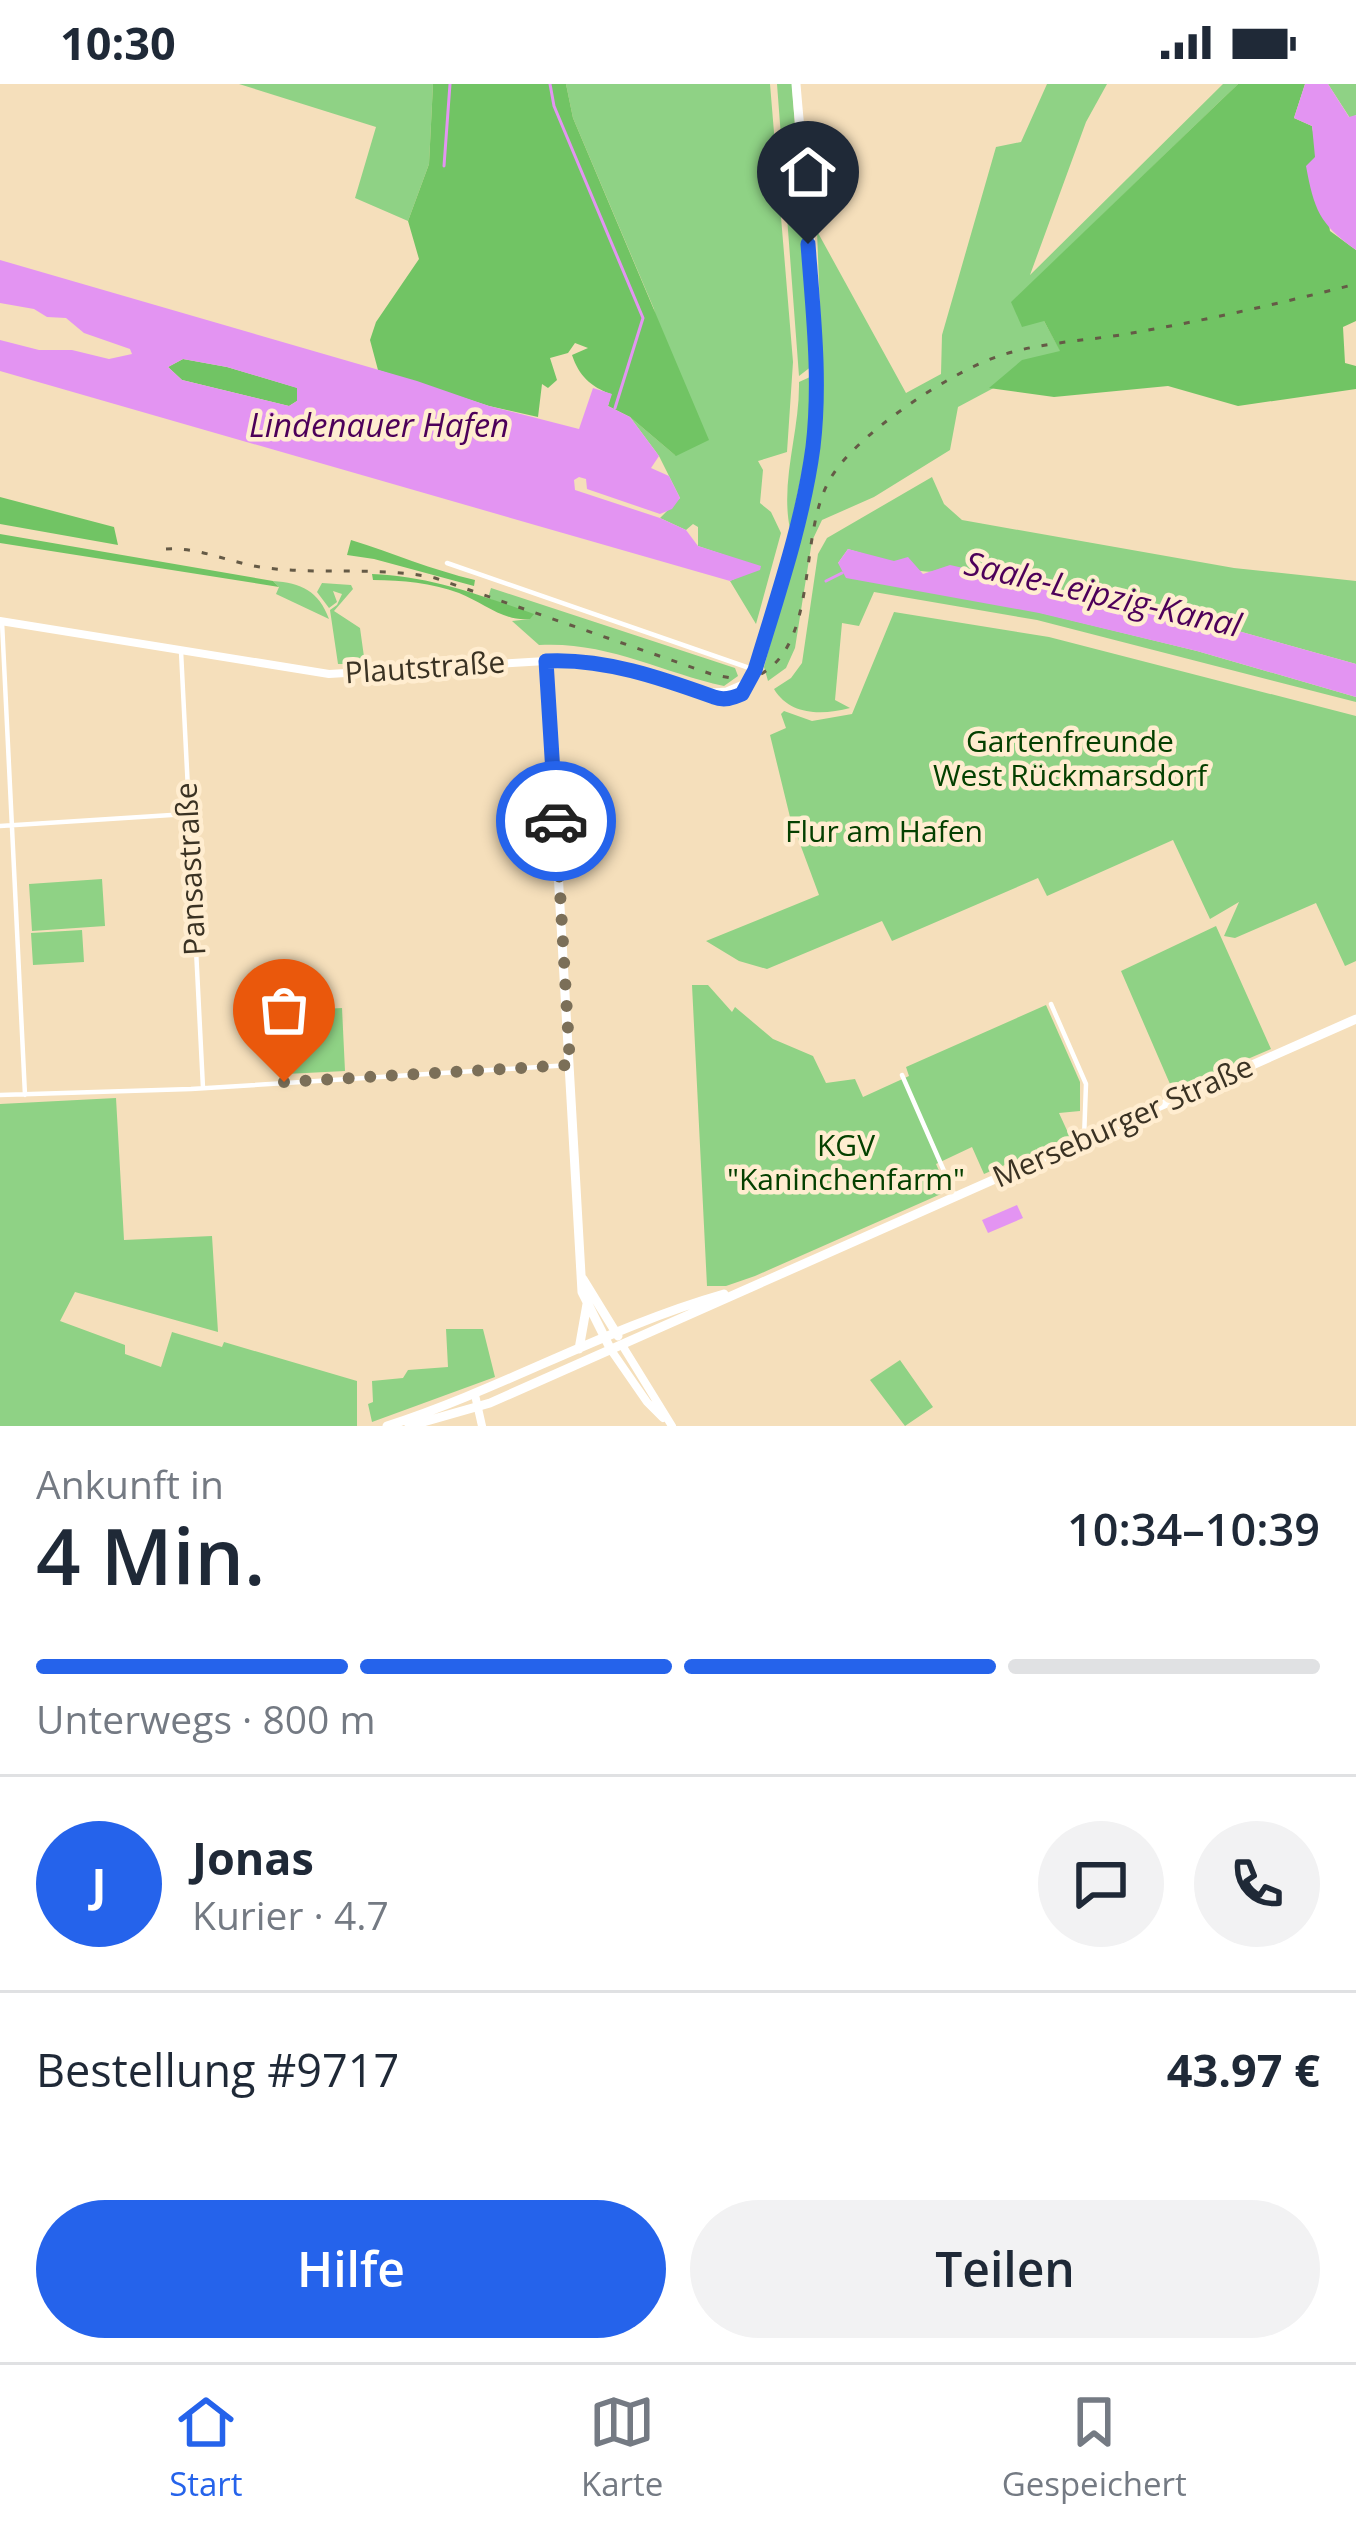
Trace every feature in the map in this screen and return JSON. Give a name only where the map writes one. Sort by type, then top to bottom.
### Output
[{"type":"main road","points":[[752,676],[806,489],[813,444],[817,370],[796,84]]},
{"type":"main road","name":"Plautstraße","points":[[1,621],[338,675],[546,661],[660,677],[716,698],[742,694],[752,676]]},
{"type":"main road","points":[[546,661],[582,1292],[611,1350],[647,1402],[670,1424]]},
{"type":"main road","name":"Merseburger Straße","points":[[409,1426],[611,1350],[1356,1019]]},
{"type":"main road","points":[[583,1279],[670,1424]]},
{"type":"main road","name":"Merseburger Straße","points":[[387,1426],[477,1401],[616,1332],[758,1284]]},
{"type":"main road","points":[[579,1349],[587,1304]]},
{"type":"main road","points":[[477,1401],[482,1426]]},
{"type":"street","points":[[447,563],[752,676]]},
{"type":"street","points":[[1,621],[25,1096]]},
{"type":"street","name":"Pansastraße","points":[[181,651],[203,1088]]},
{"type":"street","points":[[0,826],[187,814]]},
{"type":"street","points":[[1051,1004],[1086,1084],[1084,1139]]},
{"type":"street","points":[[0,1095],[203,1088],[570,1065]]},
{"type":"street","points":[[902,1076],[955,1196]]},
{"type":"green space","points":[[239,84],[433,84],[429,164],[408,221],[355,198],[376,127]]},
{"type":"green space","points":[[433,84],[566,84],[573,118],[709,440],[676,456],[630,417],[608,406],[611,394],[597,388],[578,369],[572,355],[588,348],[575,343],[568,353],[550,358],[557,380],[548,388],[542,384],[538,417],[378,370],[370,340],[376,322],[419,259],[408,221],[429,164]]},
{"type":"green space","points":[[566,84],[770,84],[793,362],[787,452],[758,461],[763,470],[760,503],[771,512],[781,533],[756,624],[730,581],[760,567],[698,546],[698,527],[693,524],[686,530],[660,518],[680,498],[659,456],[630,417],[675,455],[654,309],[573,118]]},
{"type":"green space","points":[[777,84],[792,84],[812,366],[799,376]]},
{"type":"green space","points":[[1047,84],[1107,84],[1086,122],[1030,275],[1223,84],[1238,84],[1012,302],[1044,321],[1061,352],[958,407],[950,450],[874,497],[822,520],[812,541],[795,648],[786,668],[768,681],[764,667],[810,498],[823,386],[817,231],[906,393],[941,374],[942,335],[996,147],[1021,142]]},
{"type":"green space","points":[[1238,84],[1305,84],[1294,118],[1312,126],[1330,231],[1356,250],[1356,321],[1343,327],[1345,363],[1356,366],[1356,389],[1238,406],[1168,386],[1054,397],[989,388],[1022,360],[1060,351],[1044,321],[1022,327],[1011,302]]},
{"type":"green space","points":[[1328,84],[1356,84],[1356,115],[1350,118]]},
{"type":"green space","points":[[183,359],[298,388],[297,401],[289,406],[182,380],[168,367]]},
{"type":"green space","points":[[810,377],[808,444],[790,529],[787,493],[799,382]]},
{"type":"green space","points":[[932,477],[944,504],[962,520],[1234,568],[1356,581],[1356,664],[1206,622],[918,571],[848,549],[838,563],[1197,651],[1356,697],[1356,702],[1037,620],[874,592],[859,626],[842,623],[835,700],[850,708],[818,712],[789,704],[774,689],[802,663],[818,554],[827,538]]},
{"type":"green space","points":[[0,497],[114,527],[118,545],[0,524]]},
{"type":"green space","points":[[0,534],[273,581],[279,587],[0,543]]},
{"type":"green space","points":[[351,540],[475,580],[474,586],[347,555]]},
{"type":"green space","points":[[372,574],[435,583],[534,614],[530,619],[511,618],[459,593],[417,583],[373,580]]},
{"type":"green space","points":[[273,581],[308,590],[329,619],[276,594],[279,587]]},
{"type":"green space","points":[[322,583],[351,585],[353,589],[334,611],[360,628],[365,664],[338,664],[330,610],[337,605],[342,594],[333,591],[337,602],[329,608],[317,592]]},
{"type":"green space","points":[[491,588],[735,668],[738,676],[724,686],[610,653],[539,645],[512,621],[530,619],[488,598]]},
{"type":"green space","name":"Gartenfreunde West Rückmarsdorf","points":[[894,612],[1049,637],[1356,716],[1356,961],[1345,966],[1316,903],[1235,938],[1224,936],[1239,902],[1210,919],[1173,840],[1047,896],[1038,878],[892,941],[882,921],[767,969],[739,961],[706,941],[819,895],[790,817],[770,735],[786,728],[784,711],[812,721],[852,714]]},
{"type":"green space","points":[[102,879],[105,926],[32,931],[29,884]]},
{"type":"green space","points":[[1216,926],[1271,1049],[1173,1091],[1121,971]]},
{"type":"green space","points":[[82,930],[84,962],[33,965],[31,933]]},
{"type":"green space","name":"KGV \"Kaninchenfarm\"","points":[[692,985],[708,985],[732,1012],[735,1007],[773,1039],[813,1056],[826,1083],[855,1079],[863,1097],[909,1076],[906,1067],[1046,1005],[1080,1082],[1080,1111],[1059,1113],[1070,1137],[984,1174],[972,1147],[936,1164],[946,1187],[941,1194],[755,1276],[726,1286],[707,1286]]},
{"type":"green space","points":[[342,1008],[345,1071],[286,1074],[283,1011]]},
{"type":"green space","points":[[116,1098],[124,1240],[212,1236],[218,1332],[75,1292],[60,1321],[125,1345],[125,1354],[161,1367],[172,1332],[222,1347],[224,1342],[357,1381],[357,1426],[0,1426],[0,1104]]},
{"type":"green space","points":[[446,1329],[483,1329],[495,1377],[372,1422],[368,1404],[373,1402],[372,1381],[403,1378],[408,1370],[448,1367]]},
{"type":"green space","points":[[900,1360],[933,1407],[905,1426],[870,1380]]},
{"type":"water","points":[[1305,84],[1328,84],[1349,117],[1356,115],[1356,250],[1326,223],[1312,194],[1306,166],[1315,157],[1312,126],[1294,118]]},
{"type":"water","name":"Lindenauer Hafen","points":[[0,260],[579,429],[593,388],[612,394],[608,406],[630,417],[659,456],[651,468],[669,476],[680,498],[660,514],[587,489],[586,479],[579,477],[574,480],[575,490],[660,518],[686,530],[698,546],[761,566],[760,570],[730,581],[0,371],[0,340],[109,359],[132,354],[130,349],[84,333],[66,318],[0,303]],"holes":[[[183,359],[297,388],[297,401],[289,406],[182,380],[168,367]]]},
{"type":"water","points":[[848,549],[894,561],[908,557],[923,574],[950,565],[1206,622],[1356,664],[1356,697],[1197,651],[1039,613],[846,578],[838,563]]},
{"type":"water","points":[[1017,1205],[1023,1218],[988,1233],[982,1220]]},
{"type":"waterway","points":[[444,166],[450,84]]},
{"type":"waterway","points":[[550,84],[554,106],[643,318],[615,408]]},
{"type":"waterway","points":[[826,581],[842,573]]},
{"type":"railway","points":[[761,674],[779,659],[792,638],[813,530],[829,481],[858,445],[928,392],[976,365],[1012,352],[1188,323],[1356,284]]},
{"type":"railway","points":[[166,549],[267,568],[435,578],[737,679]]},
{"type":"way so far","points":[[284,1082],[570,1065],[556,821]]},
{"type":"route","points":[[556,821],[546,661],[580,662],[660,677],[726,699],[742,694],[755,670],[806,489],[813,444],[817,370],[808,244]]},
{"type":"water label","name":"Saale-Leipzig-Kanal","points":[[1103,594]]},
{"type":"park label","name":"Flur am Hafen","points":[[884,832]]}]
